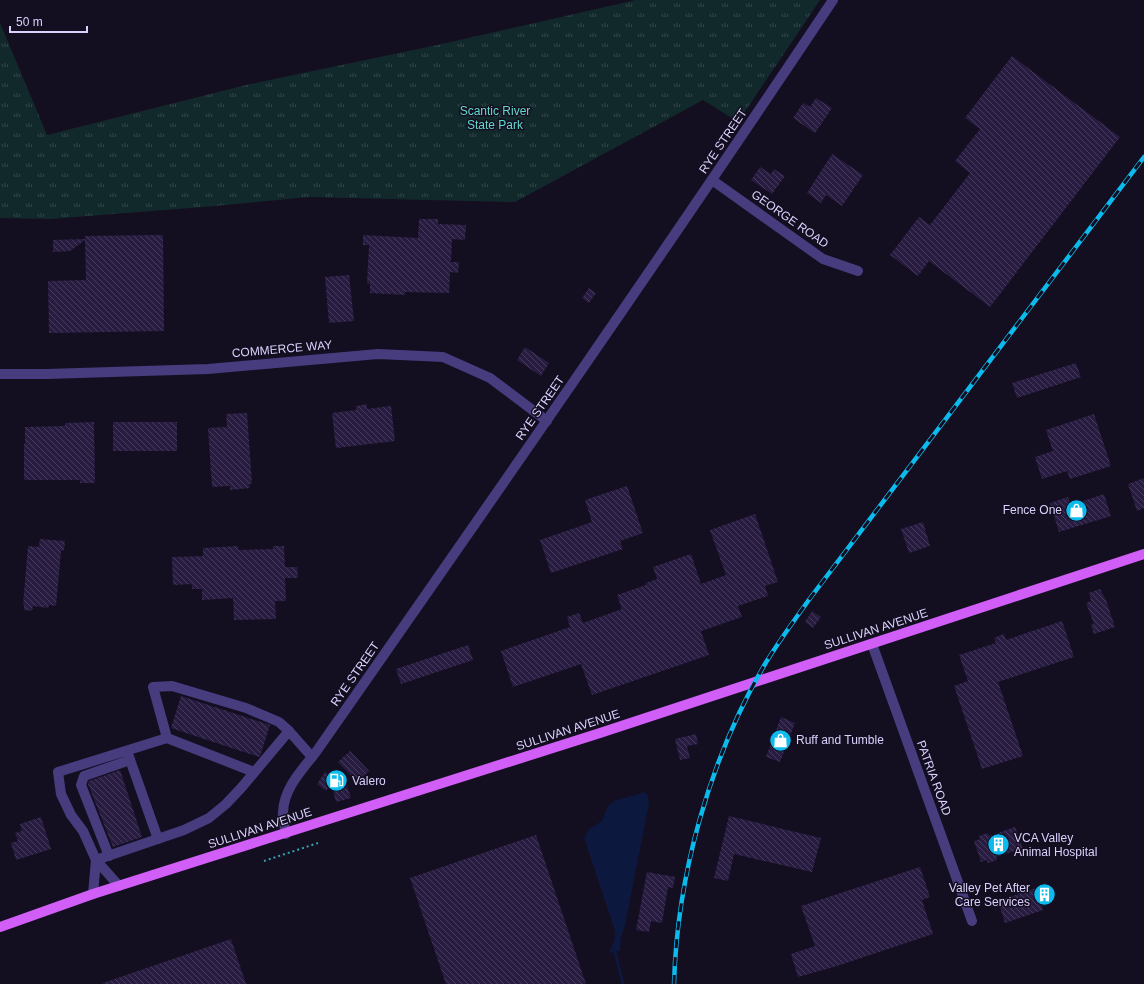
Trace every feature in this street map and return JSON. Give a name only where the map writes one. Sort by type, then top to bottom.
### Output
[{"type":"main road","name":"SULLIVAN AVENUE","points":[[0,927],[93,894],[593,736],[1144,554]]},
{"type":"street","name":"RYE STREET","points":[[286,834],[282,813],[285,797],[292,782],[312,757],[547,421],[833,0]]},
{"type":"street","name":"GEORGE ROAD","points":[[712,180],[823,259],[858,271]]},
{"type":"street","name":"COMMERCE WAY","points":[[0,374],[208,369],[378,354],[443,357],[490,378],[547,421]]},
{"type":"street","name":"PATRIA ROAD","points":[[872,644],[972,921]]},
{"type":"street","points":[[167,738],[153,687],[172,686],[246,708],[279,722],[312,757]]},
{"type":"street","points":[[96,860],[184,830],[209,818],[226,804],[288,732]]},
{"type":"street","points":[[119,886],[96,860],[83,831],[72,815],[61,794],[58,772],[167,738],[254,772]]},
{"type":"street","points":[[127,750],[158,839]]},
{"type":"street","points":[[109,856],[81,785],[84,776],[130,760]]},
{"type":"street","points":[[93,894],[96,860]]},
{"type":"path","points":[[264,861],[318,843]]},
{"type":"green space","name":"Scantic River State Park","points":[[636,0],[820,0],[738,122],[703,100],[515,202],[309,197],[50,219],[0,218],[0,23],[47,135],[246,85],[442,44]]},
{"type":"water","points":[[645,792],[649,803],[625,926],[621,937],[620,951],[609,953],[614,941],[615,931],[584,838],[589,829],[602,821],[608,806],[614,801]]},
{"type":"building","points":[[1012,56],[1120,137],[990,307],[929,261],[918,276],[890,255],[919,217],[930,225],[970,173],[955,161],[980,129],[965,118]]},
{"type":"building","points":[[816,98],[832,108],[815,133],[793,118],[803,103],[810,107]]},
{"type":"building","points":[[832,154],[863,175],[842,206],[826,195],[821,203],[807,193]]},
{"type":"building","points":[[760,167],[771,174],[774,169],[785,176],[772,194],[751,180]]},
{"type":"building","points":[[419,219],[438,219],[438,224],[466,225],[465,240],[452,239],[451,262],[459,262],[458,273],[450,272],[449,293],[405,292],[405,295],[370,293],[370,284],[367,283],[369,245],[363,245],[363,235],[418,238]]},
{"type":"building","points":[[163,235],[164,331],[49,333],[48,281],[86,280],[85,240],[70,251],[53,252],[53,240],[85,239],[85,236]]},
{"type":"building","points":[[349,275],[354,321],[329,323],[325,277]]},
{"type":"building","points":[[589,288],[596,293],[589,303],[582,298]]},
{"type":"building","points":[[525,347],[549,363],[541,376],[517,360]]},
{"type":"building","points":[[1076,363],[1081,377],[1017,398],[1012,383]]},
{"type":"building","points":[[367,404],[367,409],[391,406],[395,441],[336,448],[332,413],[356,410],[356,406]]},
{"type":"building","points":[[247,413],[252,484],[249,484],[250,488],[230,490],[230,486],[212,487],[208,428],[227,427],[226,414]]},
{"type":"building","points":[[1094,414],[1111,466],[1070,479],[1067,471],[1042,479],[1035,457],[1053,451],[1046,430]]},
{"type":"building","points":[[94,422],[95,483],[80,483],[80,480],[24,480],[25,427],[65,426],[65,423]]},
{"type":"building","points":[[113,422],[177,422],[177,451],[113,451]]},
{"type":"building","points":[[1144,478],[1144,508],[1137,511],[1128,484]]},
{"type":"building","points":[[627,486],[643,533],[620,541],[623,549],[551,573],[540,540],[592,522],[585,500]]},
{"type":"building","points":[[1104,494],[1111,516],[1059,532],[1050,503],[1068,497],[1071,505]]},
{"type":"building","points":[[755,514],[778,582],[765,586],[768,596],[738,606],[742,617],[701,631],[709,655],[592,695],[581,664],[513,687],[501,651],[570,627],[567,617],[579,613],[583,623],[622,609],[617,595],[646,585],[646,583],[657,579],[653,567],[691,554],[701,584],[726,575],[710,530]]},
{"type":"building","points":[[923,522],[930,546],[909,553],[901,529]]},
{"type":"building","points":[[40,539],[65,541],[64,550],[61,551],[56,606],[49,605],[48,608],[33,606],[32,611],[24,610],[23,605],[28,546],[39,547]]},
{"type":"building","points":[[238,546],[238,550],[273,549],[273,546],[284,546],[285,567],[297,567],[298,578],[285,578],[286,601],[275,601],[276,619],[234,620],[233,598],[202,600],[202,589],[192,589],[192,584],[173,585],[172,557],[203,556],[203,548]]},
{"type":"building","points":[[1100,589],[1106,600],[1115,627],[1094,634],[1091,625],[1094,624],[1086,603],[1091,601],[1089,593]]},
{"type":"building","points":[[812,611],[821,617],[813,628],[805,622]]},
{"type":"building","points":[[1062,621],[1074,657],[998,682],[1023,756],[982,769],[954,686],[968,681],[959,655],[996,643],[994,638],[1004,634],[1006,640]]},
{"type":"building","points":[[468,645],[473,660],[401,684],[396,669]]},
{"type":"building","points":[[181,696],[270,725],[260,756],[259,757],[171,728]]},
{"type":"building","points":[[781,717],[795,723],[780,762],[766,757]]},
{"type":"building","points":[[696,734],[698,744],[687,746],[690,758],[680,760],[675,739]]},
{"type":"building","points":[[350,751],[369,771],[357,782],[338,762]]},
{"type":"building","points":[[120,770],[142,837],[113,847],[88,784],[89,781]]},
{"type":"building","points":[[325,772],[335,778],[326,791],[317,784]]},
{"type":"building","points":[[347,786],[351,798],[336,802],[333,791]]},
{"type":"building","points":[[729,816],[821,838],[812,872],[734,854],[728,881],[714,878]]},
{"type":"building","points":[[41,817],[51,849],[16,860],[11,843],[18,841],[15,833],[22,831],[20,824]]},
{"type":"building","name":"VCA Valley Animal Hospital","points":[[1015,827],[1023,848],[996,857],[997,860],[988,863],[987,860],[981,862],[974,841],[980,839],[979,836],[988,833],[989,836]]},
{"type":"building","points":[[536,835],[586,984],[446,984],[410,878]]},
{"type":"building","points":[[920,867],[930,897],[922,900],[933,934],[837,966],[798,977],[791,954],[815,946],[801,906]]},
{"type":"building","points":[[647,872],[675,877],[673,888],[668,887],[662,923],[651,921],[649,932],[636,930]]},
{"type":"building","points":[[1036,888],[1037,891],[1045,888],[1049,900],[1041,903],[1043,910],[1005,923],[998,901]]},
{"type":"building","points":[[231,939],[246,984],[103,984],[103,983]]},
{"type":"waterway","points":[[615,952],[623,984]]},
{"type":"railway","points":[[674,984],[682,901],[700,818],[728,738],[745,700],[765,664],[781,638],[811,597],[1144,157]]},
{"type":"place","name":"Fence One","points":[[1077,510]]},
{"type":"place","name":"Ruff and Tumble","points":[[780,740]]},
{"type":"place","name":"Valero","points":[[337,781]]},
{"type":"place","name":"VCA Valley Animal Hospital","points":[[998,845]]},
{"type":"place","name":"Valley Pet After Care Services","points":[[1045,895]]}]
